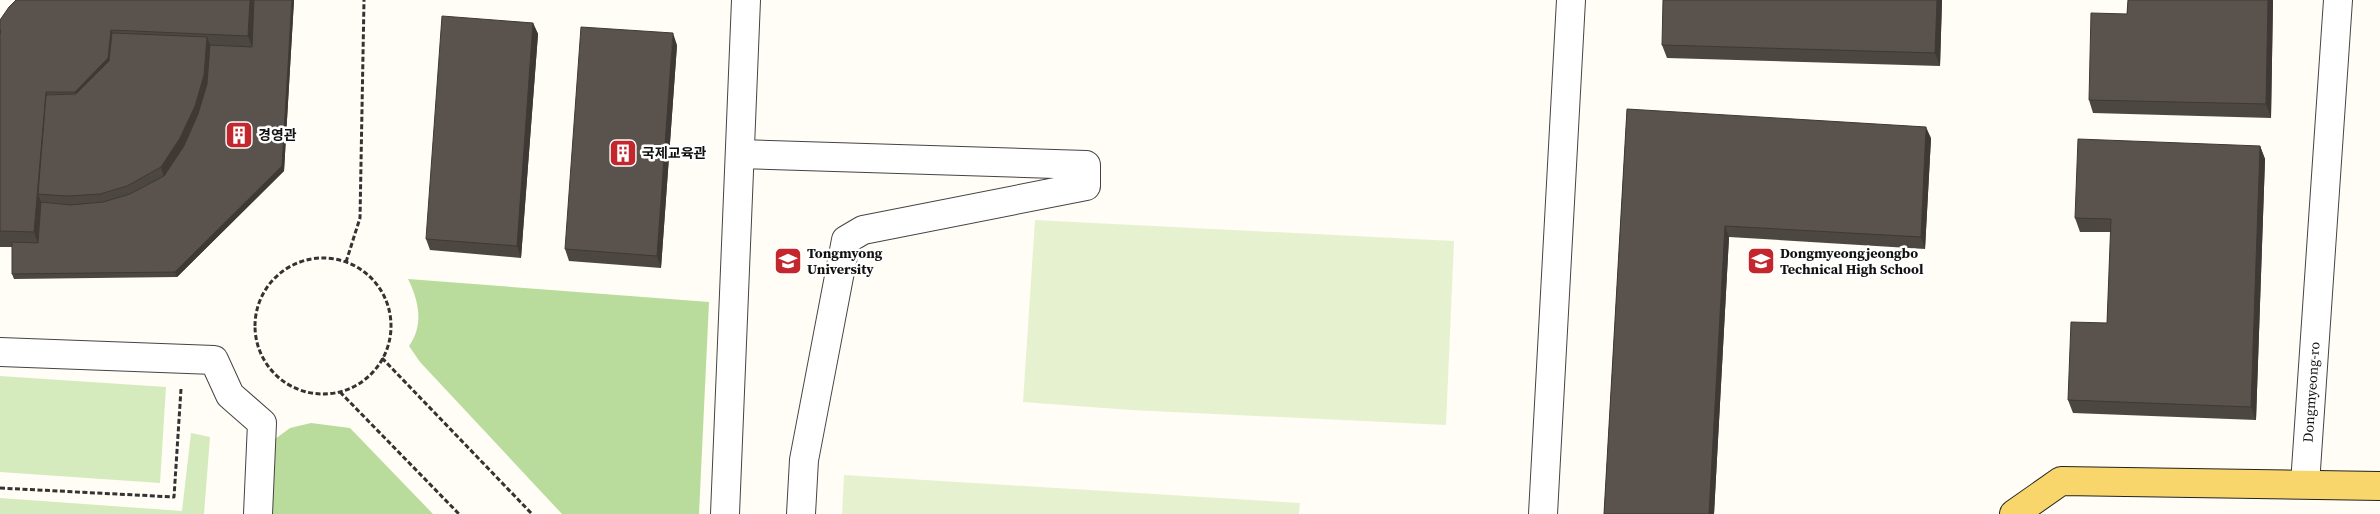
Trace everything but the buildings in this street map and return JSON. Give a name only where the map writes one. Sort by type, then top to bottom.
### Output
[{"type":"main road","points":[[2014,514],[2061,482],[2380,486]]},
{"type":"street","points":[[725,514],[746,0]]},
{"type":"street","points":[[1543,514],[1571,0]]},
{"type":"street","name":"Dongmyeong-ro","points":[[2305,484],[2338,0]]},
{"type":"street","points":[[740,154],[1086,165],[1086,186],[863,230],[846,240],[804,460],[800,514]]},
{"type":"street","points":[[0,352],[214,360],[230,395],[262,423],[258,514]]},
{"type":"path","points":[[346,262],[360,218],[364,0]]},
{"type":"path","points":[[311,258],[335,258],[357,266],[375,282],[386,300],[391,321],[389,343],[382,358],[366,379],[340,392],[326,394],[305,392],[286,383],[269,369],[258,348],[254,325],[259,301],[271,281],[289,266],[311,258]]},
{"type":"path","points":[[0,488],[174,498],[182,358]]},
{"type":"path","points":[[382,358],[532,514]]},
{"type":"path","points":[[340,392],[459,514]]},
{"type":"green space","points":[[1035,220],[1454,241],[1446,425],[1131,410],[1023,402]]},
{"type":"green space","points":[[408,279],[709,302],[699,514],[562,514],[420,362],[409,346],[417,330],[418,313],[415,296]]},
{"type":"green space","points":[[0,376],[166,387],[160,483],[0,472]]},
{"type":"green space","points":[[311,423],[350,428],[433,514],[270,514],[275,439],[290,428]]},
{"type":"green space","points":[[191,433],[210,437],[204,514],[0,514],[0,498],[182,511]]},
{"type":"green space","points":[[844,475],[1300,503],[1299,514],[842,514]]},
{"type":"place","name":"경영관","points":[[239,135]]},
{"type":"place","name":"국제교육관","points":[[623,153]]},
{"type":"place","name":"Tongmyong University","points":[[788,261]]},
{"type":"place","name":"Dongmyeongjeongbo Technical High School","points":[[1761,261]]}]
